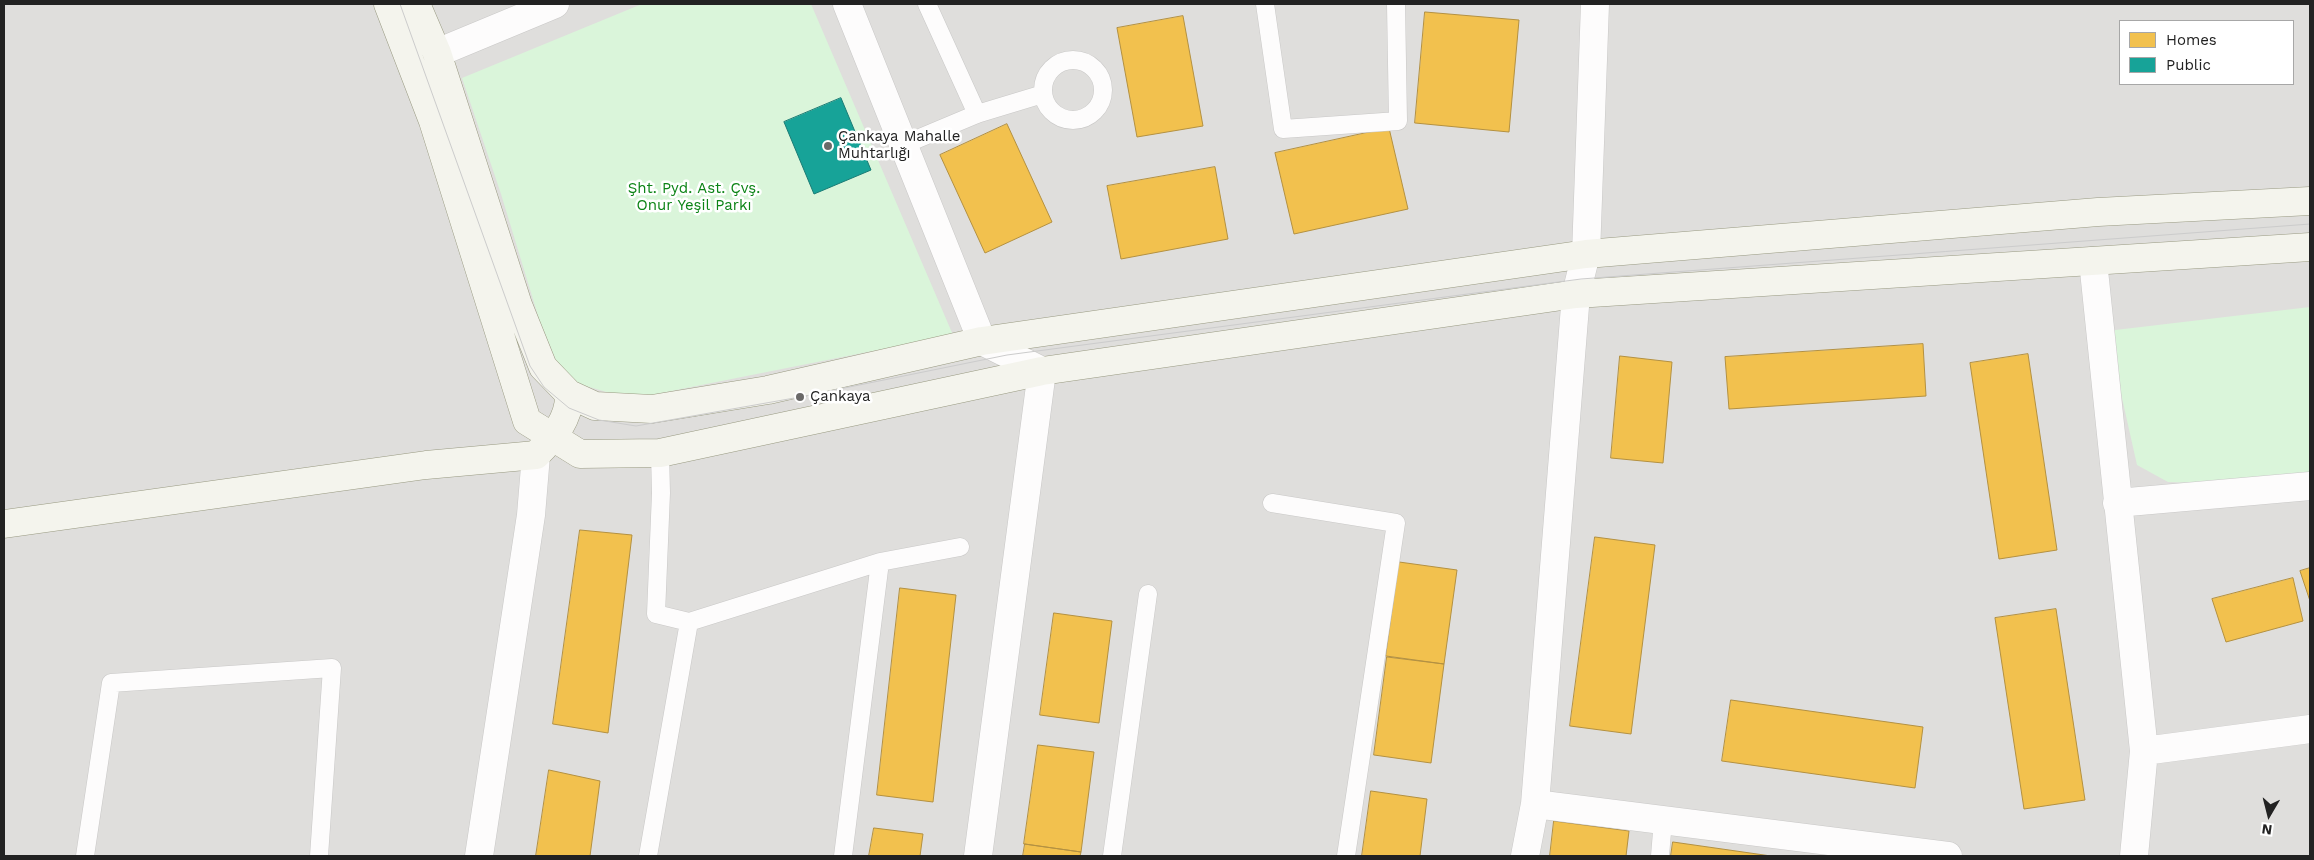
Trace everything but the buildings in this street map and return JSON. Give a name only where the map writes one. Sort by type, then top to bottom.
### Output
[{"type":"main road","points":[[388,4],[433,121],[528,421],[544,446]]},
{"type":"main road","points":[[416,4],[436,54],[525,323],[543,367],[569,394],[595,406],[652,409],[768,390],[982,341],[1586,254],[2098,212],[2310,201]]},
{"type":"main road","points":[[4,524],[426,465],[544,446],[580,454],[660,453],[1042,371],[1576,294],[2310,247]]},
{"type":"main road","points":[[544,446],[569,408],[569,394]]},
{"type":"street","points":[[436,54],[555,4]]},
{"type":"street","points":[[846,4],[982,341],[1042,371],[978,856]]},
{"type":"street","points":[[1525,856],[1535,804],[1576,294],[1586,254],[1595,4]]},
{"type":"street","points":[[2093,261],[2144,751],[2134,856]]},
{"type":"street","points":[[479,856],[531,515],[544,446]]},
{"type":"street","points":[[2118,503],[2310,486]]},
{"type":"street","points":[[2144,751],[2310,729]]},
{"type":"street","points":[[1535,804],[1948,856]]},
{"type":"lane","points":[[926,4],[977,114]]},
{"type":"lane","points":[[1265,4],[1283,130],[1398,121],[1396,4]]},
{"type":"lane","points":[[903,145],[977,114],[1043,94]]},
{"type":"lane","points":[[660,453],[661,493],[656,614],[689,622],[880,562],[960,547]]},
{"type":"lane","points":[[1272,502],[1396,523],[1346,856]]},
{"type":"lane","points":[[843,856],[880,562]]},
{"type":"lane","points":[[1112,856],[1148,594]]},
{"type":"lane","points":[[648,856],[689,622]]},
{"type":"lane","points":[[85,856],[111,683],[332,668],[319,856]]},
{"type":"lane","points":[[1660,856],[1663,820]]},
{"type":"shaded area","points":[[4,4],[2310,4],[2310,856],[4,856]]},
{"type":"green space","name":"Şht. Pyd. Ast. Çvş. Onur Yeşil Parkı","points":[[642,4],[811,4],[953,335],[646,396],[610,393],[579,384],[557,363],[539,319],[501,194],[462,78]]},
{"type":"green space","points":[[2310,307],[2310,474],[2235,484],[2168,482],[2137,465],[2107,331]]},
{"type":"tram line","points":[[400,4],[530,366],[544,387],[569,408],[599,420],[636,426],[800,397],[1007,355],[1581,279],[2310,224]]},
{"type":"place","name":"Çankaya Mahalle Muhtarlığı","points":[[828,146]]},
{"type":"place","name":"Çankaya","points":[[800,397]]}]
